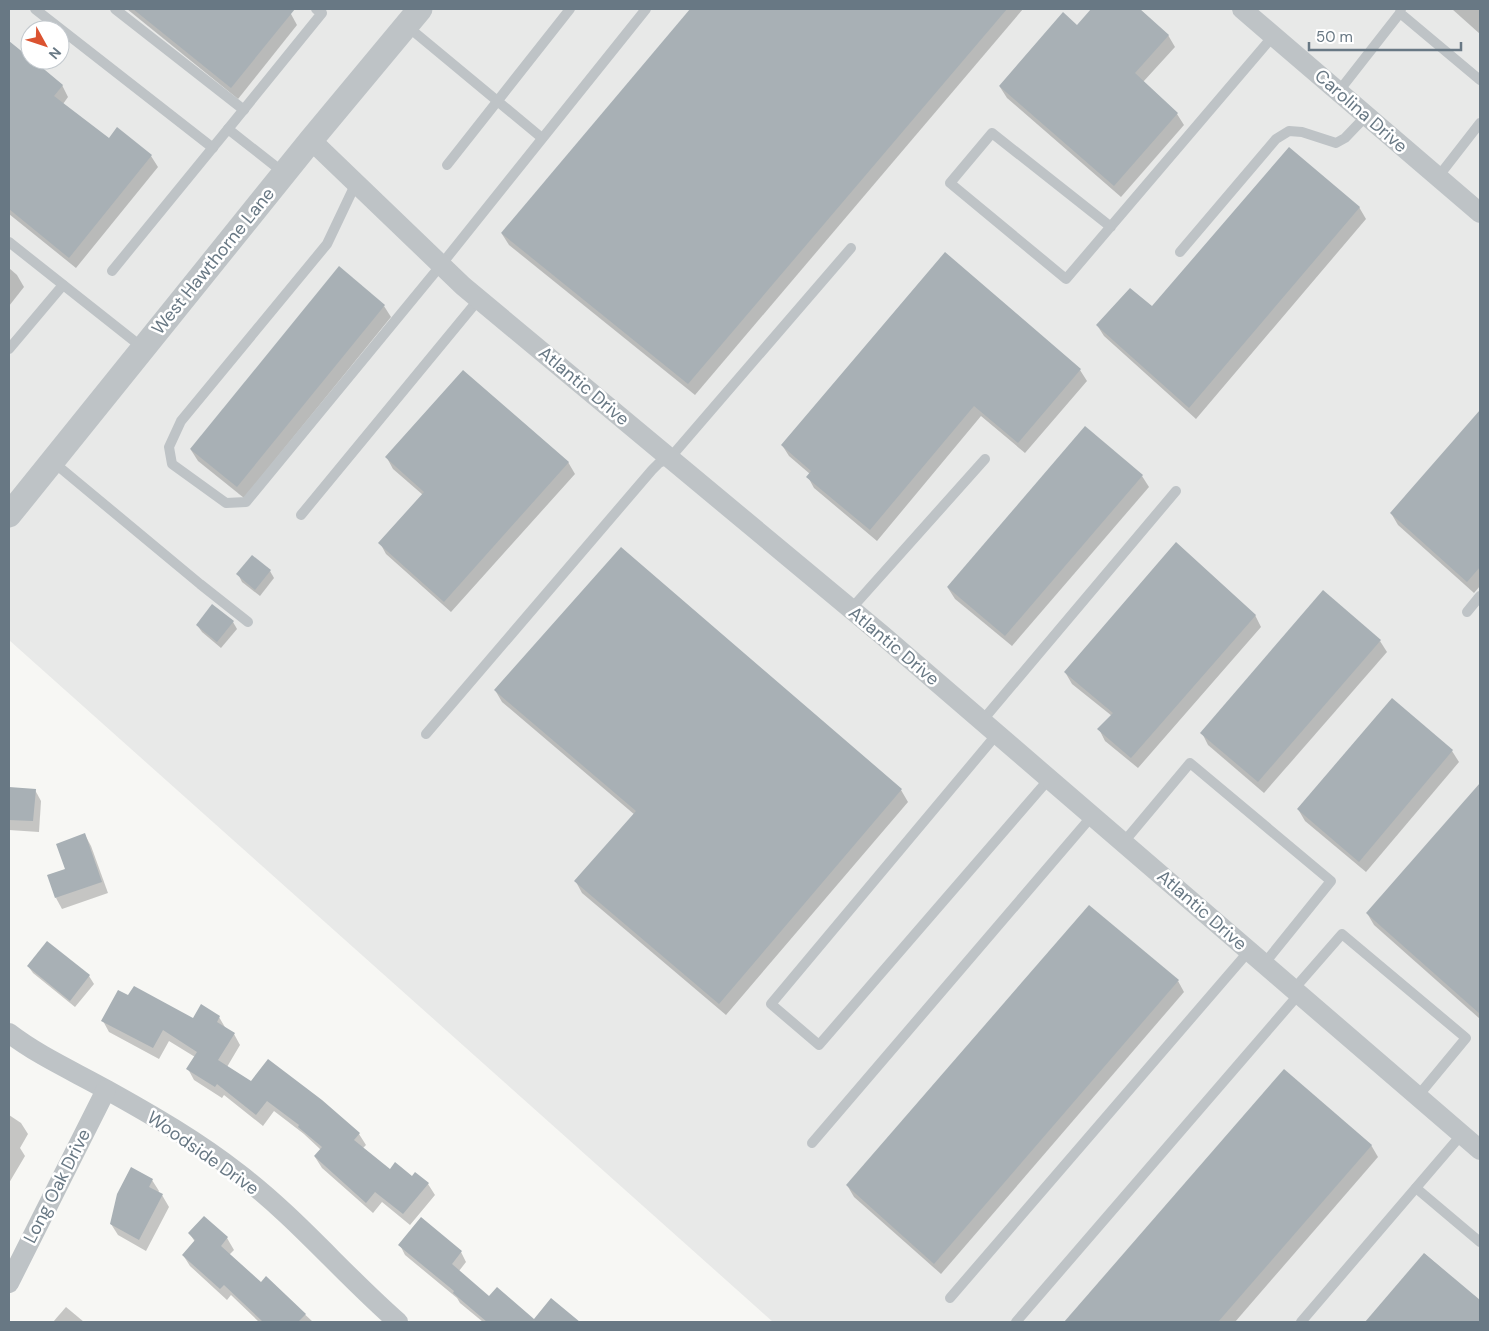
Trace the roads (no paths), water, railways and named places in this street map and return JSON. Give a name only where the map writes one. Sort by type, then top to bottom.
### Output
[{"type":"street","name":"Carolina Drive","points":[[1242,9],[1480,213]]},
{"type":"street","name":"West Hawthorne Lane","points":[[9,512],[411,15]]},
{"type":"street","name":"Atlantic Drive","points":[[311,140],[479,299],[851,609],[1480,1150]]},
{"type":"street","name":"Woodside Drive","points":[[9,1033],[31,1049],[187,1137],[239,1173],[283,1211],[352,1280],[398,1322]]},
{"type":"street","name":"Long Oak Drive","points":[[9,1283],[106,1090]]},
{"type":"lane","points":[[35,9],[213,148]]},
{"type":"lane","points":[[115,9],[244,110]]},
{"type":"lane","points":[[112,271],[322,13],[316,9]]},
{"type":"lane","points":[[447,165],[570,9]]},
{"type":"lane","points":[[356,183],[327,244],[181,421],[169,447],[172,464],[226,503],[246,502],[646,9]]},
{"type":"lane","points":[[1339,91],[1401,11],[1480,80]]},
{"type":"lane","points":[[411,15],[497,101],[542,138]]},
{"type":"lane","points":[[1111,227],[992,132],[950,183],[1066,279],[1111,227],[1274,35]]},
{"type":"lane","points":[[1180,252],[1276,139],[1289,132],[1302,132],[1336,143],[1345,138],[1366,115]]},
{"type":"lane","points":[[1438,177],[1480,123]]},
{"type":"lane","points":[[228,129],[284,173]]},
{"type":"lane","points":[[9,242],[143,348]]},
{"type":"lane","points":[[426,734],[652,470],[659,463],[670,458],[851,248]]},
{"type":"lane","points":[[9,349],[63,285]]},
{"type":"lane","points":[[301,515],[479,299]]},
{"type":"lane","points":[[851,609],[985,459]]},
{"type":"lane","points":[[52,460],[248,622]]},
{"type":"lane","points":[[982,721],[1176,491]]},
{"type":"lane","points":[[1467,612],[1480,596]]},
{"type":"lane","points":[[997,734],[771,1004],[819,1045],[1049,778]]},
{"type":"lane","points":[[1123,843],[1190,763],[1331,880],[1264,964]]},
{"type":"lane","points":[[812,1143],[1092,816]]},
{"type":"lane","points":[[1016,1322],[1342,934],[1466,1038],[1418,1096]]},
{"type":"lane","points":[[950,1298],[1249,951]]},
{"type":"lane","points":[[1301,1322],[1462,1134]]},
{"type":"lane","points":[[1416,1188],[1480,1242]]}]
